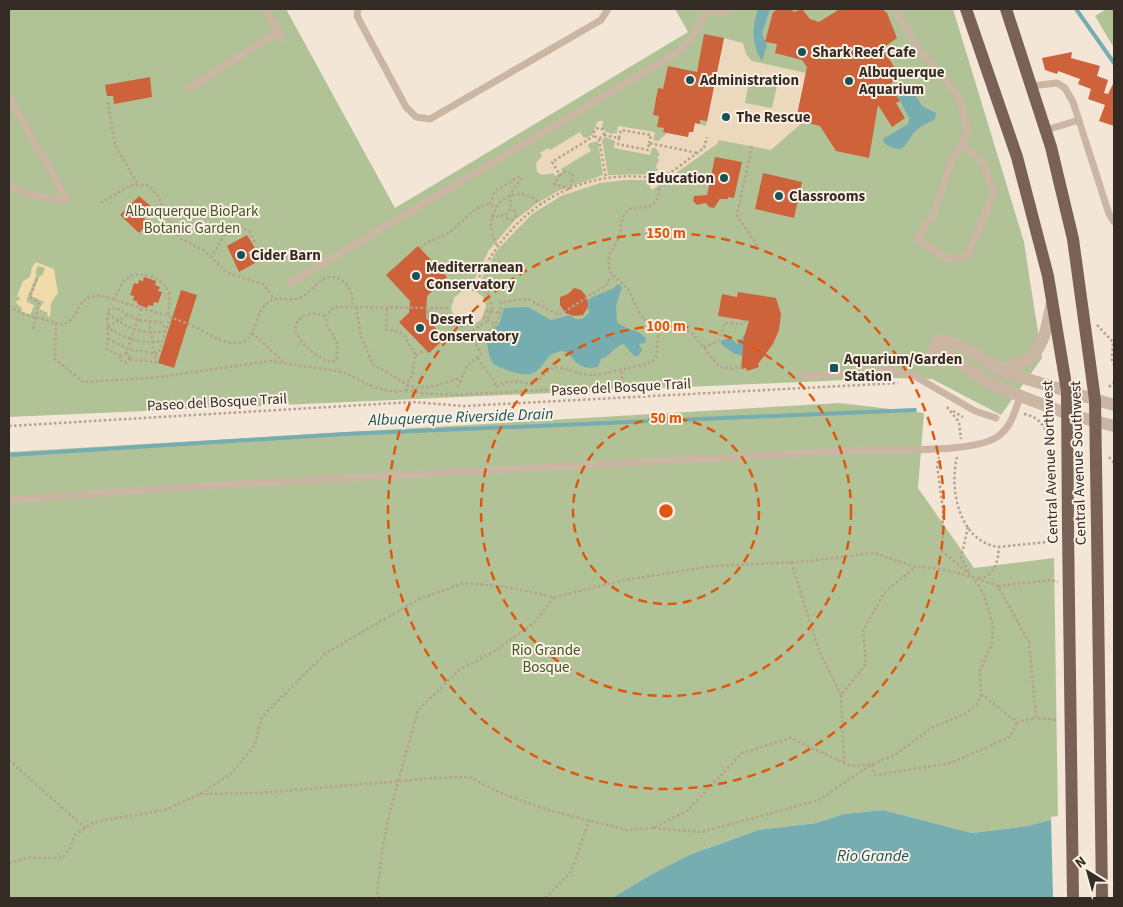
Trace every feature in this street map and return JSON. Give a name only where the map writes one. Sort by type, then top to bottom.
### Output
[{"type":"main road","name":"Central Avenue Northwest","points":[[966,9],[998,95],[1031,203],[1052,302],[1067,391],[1067,535],[1073,898]]},
{"type":"main road","name":"Central Avenue Southwest","points":[[1006,9],[1046,130],[1074,239],[1095,400],[1102,898]]},
{"type":"street","points":[[997,368],[1022,363],[1037,353],[1042,344],[1052,302]]},
{"type":"street","points":[[1114,406],[1003,372],[961,345],[937,340],[934,352],[949,356],[997,387],[1068,414],[1114,426]]},
{"type":"lane","points":[[266,9],[282,39]]},
{"type":"lane","points":[[358,9],[357,16],[406,107],[416,117],[430,119],[600,20],[608,9]]},
{"type":"lane","points":[[290,283],[680,51],[693,37],[706,9],[717,13],[730,9]]},
{"type":"lane","points":[[896,9],[915,44],[960,99],[968,132],[961,143],[952,160],[934,213],[917,239],[947,259],[967,256],[994,193],[983,163],[961,143]]},
{"type":"lane","points":[[188,89],[278,32]]},
{"type":"lane","points":[[1031,86],[1057,83],[1065,88],[1073,102],[1109,214],[1114,222]]},
{"type":"lane","points":[[9,97],[67,200],[39,197],[9,187]]},
{"type":"lane","points":[[1046,130],[1079,120]]},
{"type":"lane","points":[[804,376],[884,371],[911,374],[975,411],[996,418]]},
{"type":"lane","points":[[9,500],[186,487],[971,447],[999,436],[1010,425],[1020,397]]},
{"type":"path","points":[[108,102],[115,145],[137,183]]},
{"type":"path","points":[[594,136],[594,131],[598,128],[603,130],[604,135]]},
{"type":"path","points":[[621,130],[651,135],[649,143],[648,150],[618,144],[621,130]]},
{"type":"path","points":[[599,139],[604,135],[619,138]]},
{"type":"path","points":[[594,136],[599,139],[606,178]]},
{"type":"path","points":[[560,175],[552,162],[594,136]]},
{"type":"path","points":[[473,290],[496,245],[518,222],[541,205],[570,189],[606,178],[631,176],[660,178],[704,148],[707,137]]},
{"type":"path","points":[[649,143],[697,153]]},
{"type":"path","points":[[752,146],[737,216],[759,248]]},
{"type":"path","points":[[564,172],[573,174],[570,189],[554,184],[564,172]]},
{"type":"path","points":[[490,204],[495,191],[520,176],[510,196],[510,210],[506,215],[490,217]]},
{"type":"path","points":[[476,284],[490,296],[492,311],[488,320],[465,335],[468,340],[486,334],[496,325],[501,302],[528,299],[558,315],[562,314],[605,286],[610,280],[612,275],[609,254],[618,238],[622,218],[630,209],[647,207],[655,203],[660,178]]},
{"type":"path","points":[[101,203],[137,183],[148,185],[154,189],[177,235],[203,250],[228,273],[262,284],[274,299]]},
{"type":"path","points":[[496,245],[490,234],[490,217],[495,207],[510,196],[529,197],[541,205]]},
{"type":"path","points":[[420,248],[427,242],[450,231],[468,214],[484,205],[490,204],[495,207]]},
{"type":"path","points":[[510,210],[515,213],[514,218],[518,222]]},
{"type":"path","points":[[506,215],[509,220],[514,218]]},
{"type":"path","points":[[211,258],[227,231],[238,226],[249,231],[255,244]]},
{"type":"path","points":[[108,339],[128,349],[154,354],[158,353],[166,330],[171,299],[169,289],[163,282],[144,275],[134,274],[125,279],[114,300]]},
{"type":"path","points":[[612,275],[626,286],[640,314],[651,325],[660,328],[687,330],[695,335],[720,367],[732,369],[742,366]]},
{"type":"path","points":[[33,328],[37,318],[39,302],[30,297],[38,276]]},
{"type":"path","points":[[9,306],[21,313],[63,325],[70,321],[81,303],[91,296],[114,300],[193,326],[210,337],[239,343],[247,339],[252,333],[260,311],[274,299],[298,299],[318,282],[332,277],[338,278],[348,286],[352,296],[352,307]]},
{"type":"path","points":[[325,316],[334,307],[387,309],[388,306],[451,308]]},
{"type":"path","points":[[426,312],[463,326],[460,328],[428,317],[429,307]]},
{"type":"path","points":[[149,322],[155,363],[130,359],[124,362],[121,357],[108,351],[108,310],[118,308],[138,320],[160,322],[166,330]]},
{"type":"path","points":[[356,308],[361,337],[371,364],[390,372],[406,384],[430,387],[460,378]]},
{"type":"path","points":[[121,357],[126,354],[141,309]]},
{"type":"path","points":[[387,309],[386,330],[397,330],[409,336],[410,346],[416,355]]},
{"type":"path","points":[[486,310],[500,313]]},
{"type":"path","points":[[108,313],[117,321],[134,329],[151,332],[166,330]]},
{"type":"path","points":[[313,313],[325,316],[327,325],[337,343],[337,359],[332,362],[314,354],[296,332],[298,322],[306,314],[313,313]]},
{"type":"path","points":[[108,326],[127,315]]},
{"type":"path","points":[[483,316],[496,325]]},
{"type":"path","points":[[704,347],[718,340],[721,328],[725,323],[744,324],[745,320]]},
{"type":"path","points":[[56,323],[55,359],[83,382],[97,383],[127,378],[152,378],[270,362],[343,372],[383,389],[396,392],[406,390],[420,394],[450,395],[623,386],[622,368]]},
{"type":"path","points":[[1097,325],[1114,342],[1112,360],[1114,366]]},
{"type":"path","points":[[108,326],[131,339],[152,342],[162,341]]},
{"type":"path","points":[[478,358],[481,366],[495,381],[496,387],[510,381],[537,382],[554,368],[568,368],[578,373],[593,376],[655,360],[660,328]]},
{"type":"path","points":[[252,333],[286,364]]},
{"type":"path","points":[[458,387],[460,378],[467,366],[481,354],[474,339]]},
{"type":"path","points":[[406,390],[406,384],[413,372],[412,364],[416,355],[426,350]]},
{"type":"path","points":[[126,354],[130,359]]},
{"type":"path","points":[[1109,386],[1114,382]]},
{"type":"path","name":"Paseo del Bosque Trail","points":[[9,426],[413,402],[464,406],[900,383]]},
{"type":"path","points":[[942,403],[952,410],[959,422],[962,439],[954,469],[953,492],[968,527],[978,538],[992,546],[1000,547],[1067,535]]},
{"type":"path","points":[[1043,424],[1049,439]]},
{"type":"path","points":[[942,448],[937,465],[943,510],[942,551],[973,577],[984,578],[991,574],[998,562],[1000,547]]},
{"type":"path","points":[[1109,457],[1114,463]]},
{"type":"path","points":[[200,794],[260,794],[469,777],[503,794],[589,821],[626,830],[653,828],[702,832],[819,800],[872,764],[893,756],[933,727],[965,714],[978,703],[981,694],[980,671],[992,644],[993,625],[984,595],[961,558],[968,527]]},
{"type":"path","points":[[9,864],[28,858],[62,858],[70,850],[75,835],[94,822],[165,810],[200,794],[231,774],[255,745],[261,718],[326,653],[419,600],[464,583],[506,587],[554,597],[625,580],[713,566],[792,562],[874,552],[915,567],[936,568],[973,577],[998,586],[1051,580],[1060,582]]},
{"type":"path","points":[[792,562],[819,651],[842,694],[844,763]]},
{"type":"path","points":[[842,694],[866,664],[863,630],[885,592],[915,567]]},
{"type":"path","points":[[998,586],[1029,642],[1036,718]]},
{"type":"path","points":[[380,898],[377,894],[382,851],[398,782],[418,710],[459,670],[495,651],[535,622],[554,597]]},
{"type":"path","points":[[981,694],[1017,722],[1036,718],[1065,720]]},
{"type":"path","points":[[872,764],[875,775],[951,763],[1010,736],[1017,722]]},
{"type":"path","points":[[653,828],[687,811],[742,752],[791,738],[850,766],[872,764]]},
{"type":"path","points":[[9,760],[86,828]]},
{"type":"path","points":[[545,898],[571,872],[589,821]]},
{"type":"green space","name":"Albuquerque BioPark Botanic Garden","points":[[9,9],[286,9],[395,208],[688,32],[675,9],[953,9],[1024,242],[1042,358],[1001,415],[932,379],[891,378],[9,417]]},
{"type":"green space","points":[[1106,9],[1114,9],[1114,48],[1095,16]]},
{"type":"green space","name":"Rio Grande Bosque","points":[[840,403],[924,413],[918,488],[974,568],[1054,558],[1058,818],[1027,826],[972,833],[883,810],[844,814],[816,823],[758,830],[708,848],[652,874],[612,898],[9,898],[9,452]]},
{"type":"sand","points":[[36,262],[54,269],[58,293],[51,303],[50,317],[47,316],[48,313],[39,309],[44,302],[31,296],[45,268],[38,266],[35,273],[37,274],[27,298],[27,302],[34,305],[30,315],[21,311],[22,308],[15,302],[21,299],[17,296],[23,281],[30,277],[32,267]]},
{"type":"shaded area","points":[[724,38],[743,43],[746,54],[752,61],[806,73],[796,120],[803,122],[771,150],[719,140],[717,144],[652,190],[649,186],[653,183],[651,180],[625,180],[600,183],[561,196],[532,214],[497,250],[481,280],[481,289],[477,288],[476,291],[483,297],[486,306],[482,318],[478,322],[467,325],[456,320],[451,309],[454,298],[462,291],[469,290],[489,250],[515,220],[536,204],[558,191],[603,175],[598,141],[590,143],[588,145],[591,151],[561,169],[562,172],[555,176],[553,173],[542,175],[537,172],[536,163],[542,156],[540,153],[548,148],[550,150],[580,132],[583,137],[587,138],[592,135],[598,121],[603,121],[602,127],[606,132],[612,134],[617,133],[618,126],[655,132],[653,140],[658,141],[667,133],[688,137],[689,132],[693,132],[695,123],[706,126]],"holes":[[[750,76],[778,81],[772,108],[745,103]],[[605,137],[615,141],[614,148],[650,155],[652,148],[656,148],[660,155],[657,157],[659,160],[656,167],[658,170],[652,174],[608,175],[602,140]]]},
{"type":"water","points":[[758,9],[773,9],[769,12],[762,34],[767,45],[762,61],[754,42]]},
{"type":"water","points":[[903,81],[922,106],[936,113],[935,119],[920,127],[904,146],[897,149],[884,143],[883,139],[908,124],[909,118],[893,87]]},
{"type":"water","points":[[618,284],[622,287],[616,306],[617,322],[646,338],[645,343],[639,344],[642,350],[638,356],[634,356],[624,344],[601,359],[598,367],[584,367],[563,351],[553,354],[539,369],[531,374],[520,374],[493,364],[489,355],[486,337],[499,324],[504,308],[528,307],[551,320],[570,315],[575,319],[582,319],[589,313],[587,301],[611,290]]},
{"type":"water","points":[[746,333],[742,356],[733,353],[721,344],[721,341],[730,337],[737,344]]},
{"type":"water","name":"Rio Grande","points":[[883,810],[972,833],[1027,826],[1058,818],[1114,898],[612,898],[652,874],[692,854],[758,830],[816,823],[844,814]]},
{"type":"pier","points":[[1058,816],[1114,827],[1114,898],[1053,898],[1051,817]]},
{"type":"building","name":"Albuquerque Aquarium","points":[[779,9],[791,9],[794,12],[802,9],[810,19],[819,22],[840,9],[882,9],[887,13],[897,38],[883,48],[900,77],[889,85],[900,101],[896,103],[905,118],[892,127],[878,105],[869,158],[836,151],[820,126],[796,120],[807,67],[802,60],[775,53],[777,44],[765,42],[773,12]]},
{"type":"building","name":"Administration","points":[[704,34],[724,38],[707,121],[700,120],[700,124],[695,123],[693,132],[689,132],[688,137],[663,132],[664,128],[657,127],[659,116],[653,115],[658,88],[663,89],[668,66],[697,72]]},
{"type":"building","points":[[1072,52],[1071,58],[1100,66],[1097,76],[1108,80],[1104,93],[1108,94],[1114,82],[1114,126],[1099,121],[1105,105],[1088,99],[1091,89],[1078,84],[1080,79],[1058,71],[1057,74],[1045,70],[1042,58]]},
{"type":"building","points":[[150,77],[152,97],[114,104],[113,96],[107,96],[105,85]]},
{"type":"building","name":"Education","points":[[715,157],[742,162],[734,198],[720,199],[714,208],[709,207],[706,203],[697,205],[693,201],[694,196],[707,195]]},
{"type":"building","name":"Classrooms","points":[[763,173],[802,182],[794,218],[755,209]]},
{"type":"building","points":[[139,196],[153,208],[144,218],[149,223],[139,233],[120,215]]},
{"type":"building","name":"Cider Barn","points":[[247,235],[255,248],[248,252],[255,263],[239,272],[227,246]]},
{"type":"building","name":"Mediterranean Conservatory","points":[[418,246],[447,277],[427,296],[426,318],[445,338],[429,353],[399,322],[409,313],[410,301],[386,275]]},
{"type":"building","points":[[144,277],[156,281],[155,285],[160,287],[158,291],[162,292],[158,303],[154,302],[153,306],[148,305],[147,308],[137,304],[138,302],[133,300],[134,296],[130,295],[134,283],[138,284],[139,280],[143,281]]},
{"type":"building","points":[[574,288],[581,290],[587,297],[588,307],[583,315],[574,316],[565,313],[560,305],[560,297],[568,294]]},
{"type":"building","points":[[181,290],[197,295],[174,368],[158,363]]},
{"type":"building","points":[[738,292],[776,298],[781,314],[779,330],[773,344],[758,364],[759,367],[747,371],[746,368],[741,369],[744,337],[749,321],[718,316],[722,294],[737,297]]},
{"type":"waterway","points":[[1076,9],[1114,63]]},
{"type":"waterway","name":"Albuquerque Riverside Drain","points":[[9,455],[345,434],[915,410]]},
{"type":"place","name":"Shark Reef Cafe","points":[[802,52]]},
{"type":"place","name":"Administration","points":[[690,80]]},
{"type":"place","name":"Albuquerque Aquarium","points":[[849,81]]},
{"type":"place","name":"The Rescue","points":[[726,117]]},
{"type":"place","name":"Education","points":[[724,178]]},
{"type":"place","name":"Classrooms","points":[[779,196]]},
{"type":"place","name":"Cider Barn","points":[[241,255]]},
{"type":"place","name":"Mediterranean Conservatory","points":[[416,276]]},
{"type":"place","name":"Desert Conservatory","points":[[420,328]]},
{"type":"place","name":"Aquarium/Garden Station","points":[[834,368]]}]
